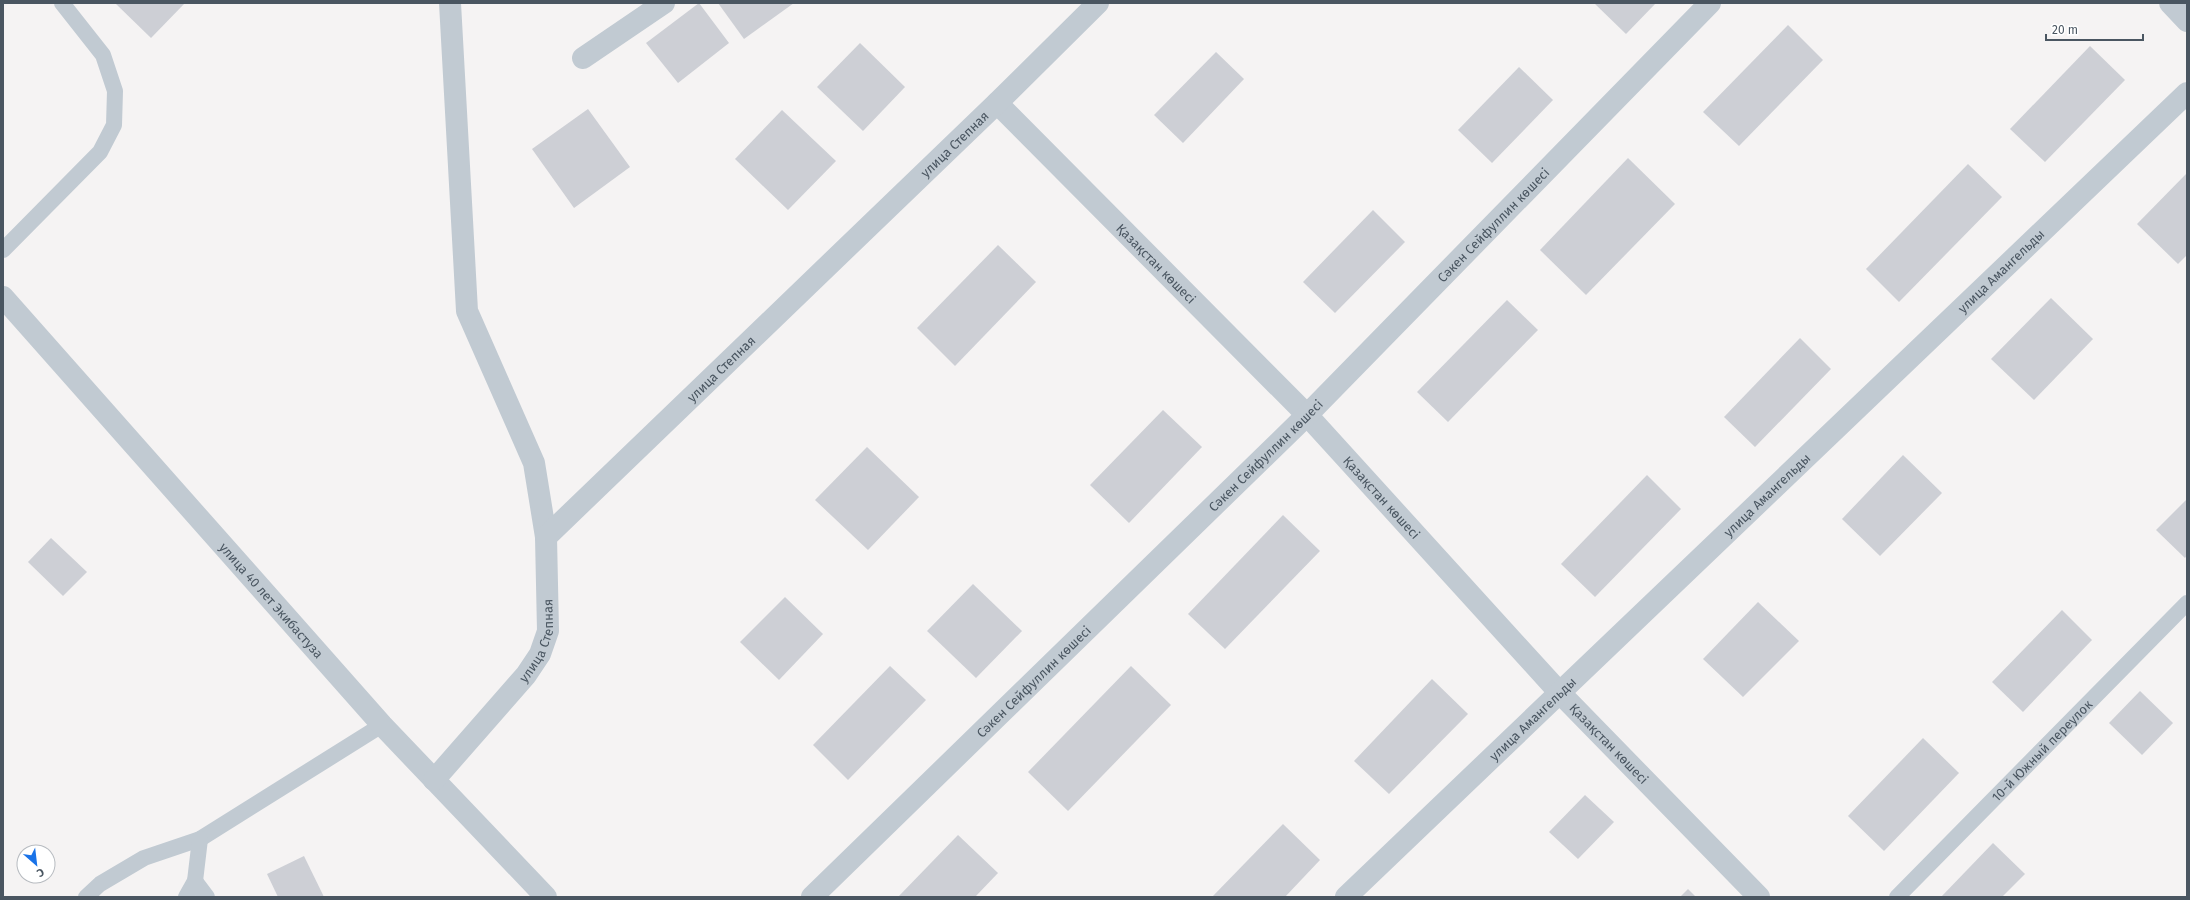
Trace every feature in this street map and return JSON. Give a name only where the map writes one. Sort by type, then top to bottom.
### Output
[{"type":"street","points":[[450,3],[467,311],[534,463],[546,537]]},
{"type":"street","points":[[583,58],[664,3]]},
{"type":"street","name":"улица Степная","points":[[434,780],[526,675],[540,654],[548,631],[546,537],[997,103],[1098,3]]},
{"type":"street","name":"Сәкен Сейфуллин көшесі","points":[[812,897],[1307,415],[1710,3]]},
{"type":"street","points":[[2170,3],[2187,21]]},
{"type":"street","name":"улица Амангельды","points":[[1346,897],[2187,93]]},
{"type":"street","name":"Қазақстан көшесі","points":[[997,103],[1307,415],[1559,692],[1759,897]]},
{"type":"street","name":"улица 40 лет Экибастуза","points":[[3,297],[382,725],[546,897]]},
{"type":"lane","points":[[3,250],[100,152],[114,125],[115,91],[103,55],[62,3]]},
{"type":"lane","name":"10-й Южный переулок","points":[[1897,897],[2187,603]]},
{"type":"lane","points":[[86,897],[100,884],[144,858],[200,839],[382,725]]},
{"type":"lane","points":[[186,897],[195,881],[200,839]]},
{"type":"lane","points":[[195,881],[206,897]]},
{"type":"building","points":[[115,3],[185,3],[151,38]]},
{"type":"building","points":[[699,3],[729,43],[678,83],[646,43]]},
{"type":"building","points":[[718,3],[794,3],[744,39]]},
{"type":"building","points":[[1594,3],[1656,3],[1626,34]]},
{"type":"building","points":[[1788,25],[1823,60],[1739,146],[1703,112]]},
{"type":"building","points":[[860,43],[905,87],[863,131],[817,87]]},
{"type":"building","points":[[2090,46],[2125,80],[2045,162],[2010,129]]},
{"type":"building","points":[[1216,52],[1244,79],[1183,143],[1154,115]]},
{"type":"building","points":[[1519,67],[1553,100],[1492,163],[1458,130]]},
{"type":"building","points":[[588,109],[630,167],[574,208],[532,149]]},
{"type":"building","points":[[782,110],[836,161],[788,210],[735,159]]},
{"type":"building","points":[[1628,158],[1675,204],[1586,295],[1540,250]]},
{"type":"building","points":[[1968,164],[2002,197],[1899,302],[1866,269]]},
{"type":"building","points":[[2187,173],[2187,255],[2178,264],[2137,224]]},
{"type":"building","points":[[1373,210],[1405,242],[1335,313],[1303,282]]},
{"type":"building","points":[[998,245],[1036,282],[955,366],[917,328]]},
{"type":"building","points":[[2051,298],[2093,339],[2034,400],[1991,359]]},
{"type":"building","points":[[1507,300],[1538,330],[1448,422],[1417,392]]},
{"type":"building","points":[[1800,338],[1831,369],[1755,447],[1724,417]]},
{"type":"building","points":[[1163,410],[1202,447],[1129,523],[1090,485]]},
{"type":"building","points":[[867,447],[919,497],[868,550],[815,500]]},
{"type":"building","points":[[1903,455],[1942,493],[1880,556],[1842,519]]},
{"type":"building","points":[[1647,475],[1681,509],[1595,597],[1561,564]]},
{"type":"building","points":[[2187,499],[2187,555],[2185,558],[2156,530]]},
{"type":"building","points":[[1283,515],[1320,551],[1225,649],[1188,614]]},
{"type":"building","points":[[51,538],[87,572],[63,596],[28,562]]},
{"type":"building","points":[[973,584],[1022,631],[976,678],[927,631]]},
{"type":"building","points":[[785,597],[823,634],[779,680],[740,642]]},
{"type":"building","points":[[1758,602],[1799,641],[1743,697],[1703,659]]},
{"type":"building","points":[[2062,610],[2092,640],[2023,712],[1992,682]]},
{"type":"building","points":[[890,666],[926,700],[848,780],[813,745]]},
{"type":"building","points":[[1131,666],[1171,705],[1068,811],[1028,772]]},
{"type":"building","points":[[1432,679],[1468,714],[1389,794],[1354,761]]},
{"type":"building","points":[[2140,691],[2173,723],[2142,755],[2109,723]]},
{"type":"building","points":[[1923,738],[1959,773],[1884,851],[1848,816]]},
{"type":"building","points":[[1585,795],[1614,822],[1578,859],[1549,832]]},
{"type":"building","points":[[1283,824],[1320,860],[1285,897],[1212,897]]},
{"type":"building","points":[[958,835],[998,873],[975,897],[898,897]]},
{"type":"building","points":[[1993,843],[2025,874],[2002,897],[1941,897]]},
{"type":"building","points":[[304,856],[324,897],[278,897],[267,874]]},
{"type":"building","points":[[1688,889],[1696,897],[1680,897]]}]
